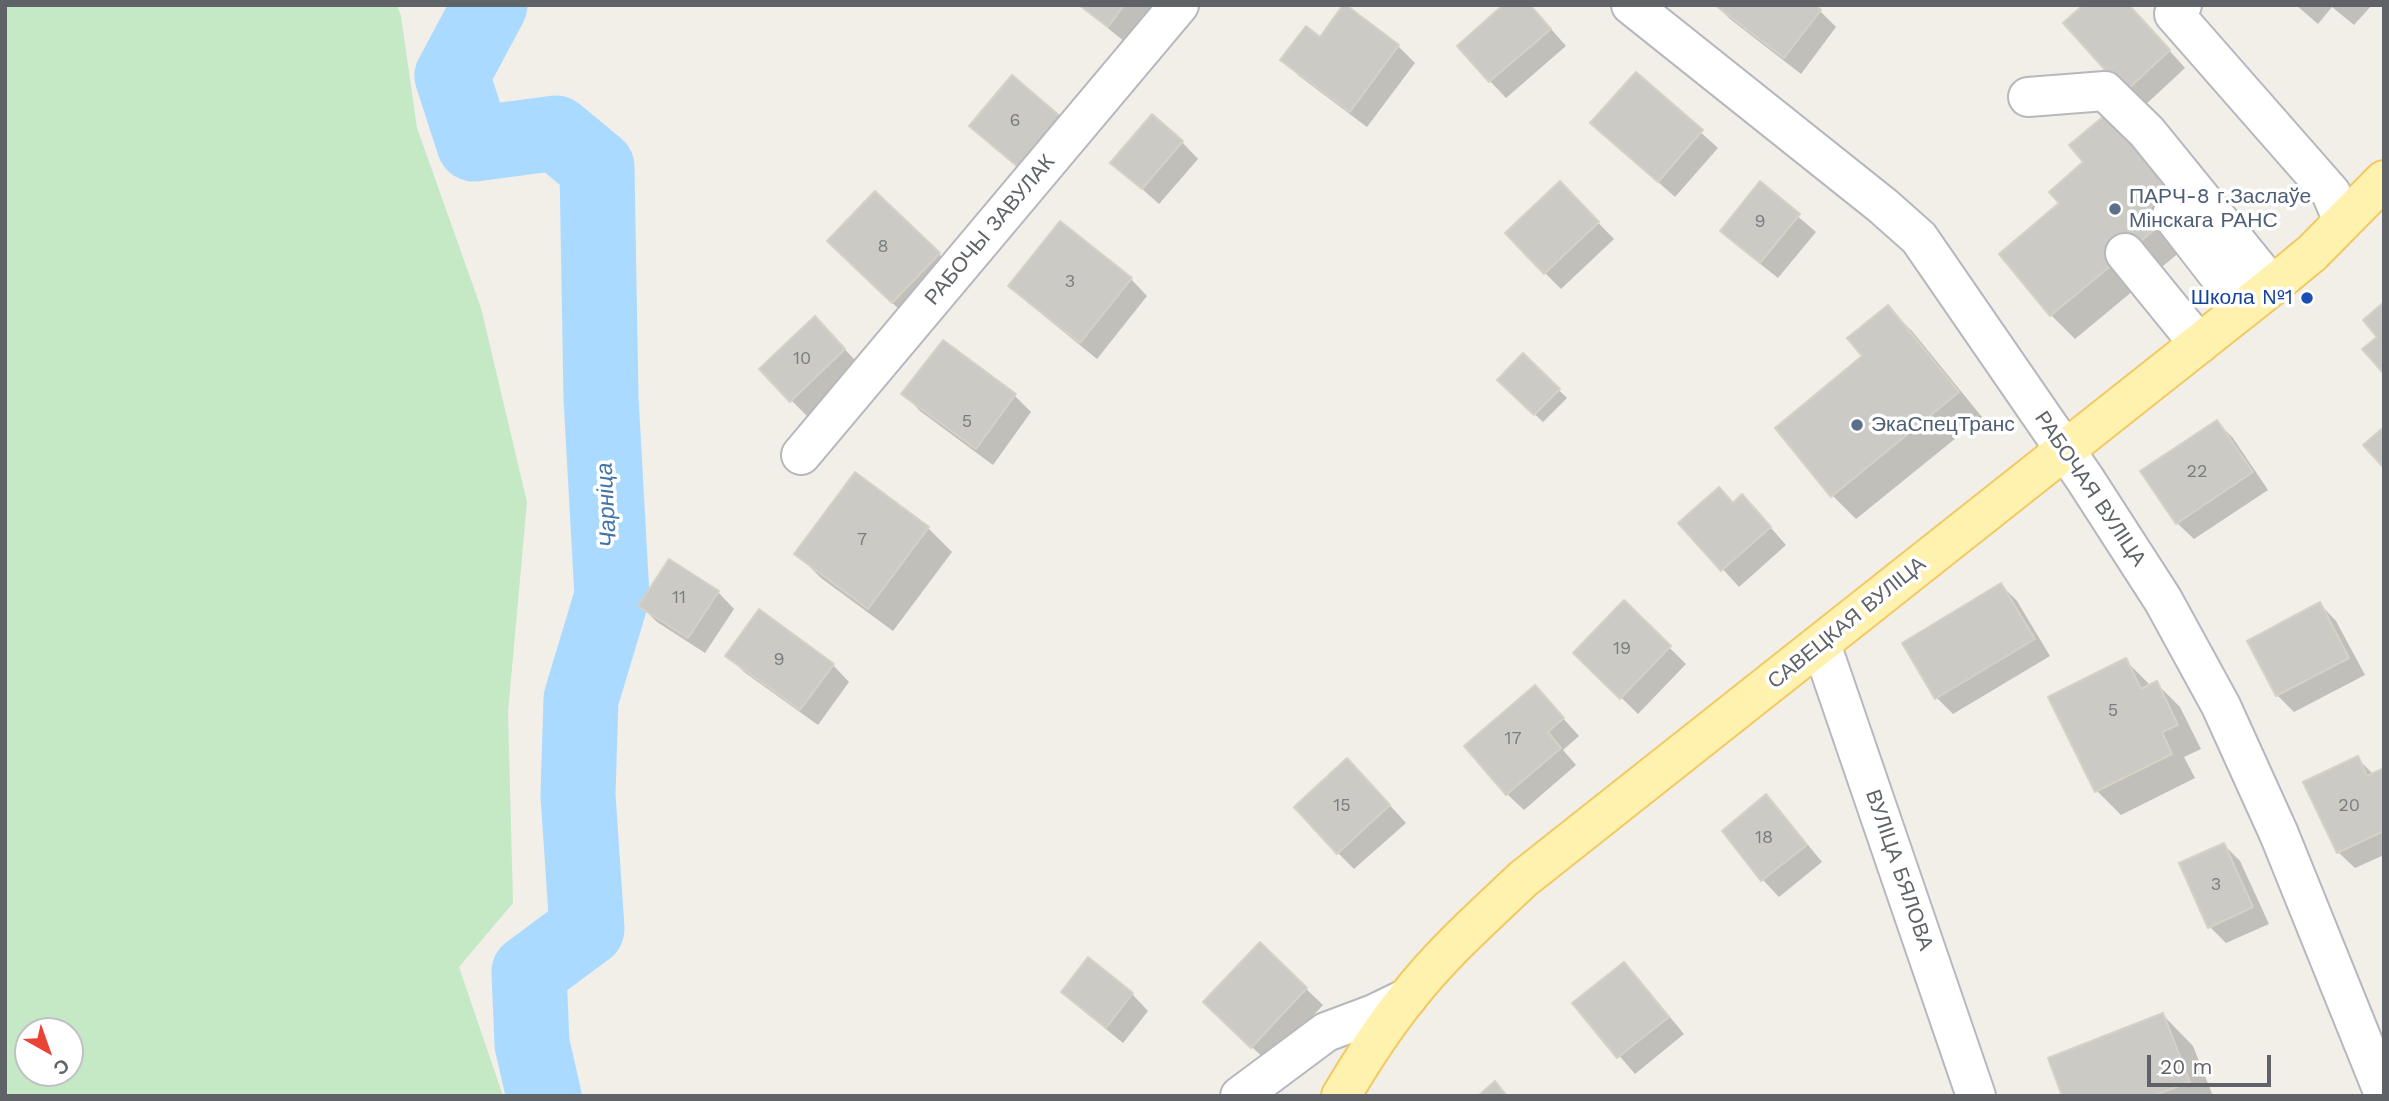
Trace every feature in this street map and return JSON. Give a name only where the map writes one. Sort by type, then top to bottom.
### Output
[{"type":"main road","name":"САВЕЦКАЯ ВУЛІЦА","points":[[1342,1096],[1355,1072],[1407,998],[1454,944],[1523,879],[2312,253],[2384,180]]},
{"type":"street","name":"РАБОЧЫ ЗАВУЛАК","points":[[801,455],[1179,5]]},
{"type":"street","name":"РАБОЧАЯ ВУЛІЦА","points":[[1631,5],[1883,206],[1919,238],[2064,449],[2163,600],[2221,706],[2279,834],[2384,1094]]},
{"type":"street","points":[[2182,5],[2174,14],[2331,193],[2343,221]]},
{"type":"street","points":[[2028,97],[2105,91],[2147,132],[2235,315]]},
{"type":"street","points":[[2235,315],[2149,233],[2235,315]]},
{"type":"street","name":"ВУЛІЦА БЯЛОВА","points":[[1821,644],[1976,1096]]},
{"type":"street","points":[[1240,1096],[1326,1032],[1407,998]]},
{"type":"green space","points":[[5,5],[397,5],[401,16],[417,128],[481,308],[527,502],[508,712],[513,903],[459,967],[503,1096],[5,1096]]},
{"type":"building","points":[[1079,5],[1124,5],[1108,27]]},
{"type":"building","points":[[1343,5],[1399,45],[1350,112],[1280,60],[1306,26],[1320,37]]},
{"type":"building","points":[[1503,5],[1530,5],[1551,29],[1489,82],[1457,46]]},
{"type":"building","points":[[1715,5],[1815,5],[1821,10],[1784,58]]},
{"type":"building","points":[[2083,5],[2129,5],[2170,50],[2125,92],[2063,23]]},
{"type":"building","points":[[1636,72],[1703,130],[1658,182],[1590,123]]},
{"type":"building","points":[[1012,75],[1061,117],[1018,167],[969,126]]},
{"type":"building","name":"ПАРЧ-8 г.Заслаўе Мінскага РАНС","points":[[2110,111],[2188,202],[2050,316],[1999,254],[2059,203],[2049,192],[2083,162],[2069,145]]},
{"type":"building","points":[[1152,114],[1183,141],[1142,189],[1110,163]]},
{"type":"building","points":[[1560,181],[1599,222],[1544,274],[1505,233]]},
{"type":"building","points":[[1760,181],[1800,214],[1760,263],[1720,231]]},
{"type":"building","points":[[875,191],[940,253],[892,303],[827,241]]},
{"type":"building","points":[[1060,221],[1132,278],[1080,343],[1008,286]]},
{"type":"building","points":[[2384,302],[2384,374],[2362,349],[2377,337],[2363,320]]},
{"type":"building","points":[[1888,305],[1959,392],[1831,497],[1775,428],[1862,356],[1847,338]]},
{"type":"building","points":[[815,316],[845,349],[790,402],[759,369]]},
{"type":"building","points":[[943,340],[1016,394],[976,449],[901,394]]},
{"type":"building","points":[[1523,353],[1560,389],[1534,415],[1497,380]]},
{"type":"building","points":[[2217,420],[2253,472],[2176,524],[2140,471]]},
{"type":"building","points":[[2384,427],[2384,468],[2363,445]]},
{"type":"building","points":[[855,472],[929,527],[868,609],[794,554]]},
{"type":"building","points":[[1719,487],[1733,503],[1742,494],[1771,527],[1721,571],[1678,523]]},
{"type":"building","points":[[669,559],[719,591],[688,638],[638,606]]},
{"type":"building","points":[[2001,583],[2035,639],[1935,699],[1902,643]]},
{"type":"building","points":[[1624,600],[1671,646],[1620,699],[1573,653]]},
{"type":"building","points":[[2320,602],[2349,658],[2276,696],[2247,641]]},
{"type":"building","points":[[759,609],[834,664],[800,710],[725,656]]},
{"type":"building","points":[[2126,658],[2141,689],[2157,681],[2178,725],[2162,732],[2172,754],[2095,792],[2048,697]]},
{"type":"building","points":[[1535,685],[1564,718],[1548,732],[1561,748],[1506,795],[1464,746]]},
{"type":"building","points":[[2358,756],[2367,776],[2384,768],[2384,831],[2337,853],[2303,782]]},
{"type":"building","points":[[1347,758],[1390,805],[1337,854],[1294,807]]},
{"type":"building","points":[[1766,794],[1807,845],[1761,881],[1722,831]]},
{"type":"building","points":[[2224,843],[2253,907],[2208,928],[2179,863]]},
{"type":"building","points":[[1260,942],[1307,988],[1251,1048],[1203,1002]]},
{"type":"building","points":[[1088,957],[1133,993],[1106,1028],[1061,992]]},
{"type":"building","points":[[1624,962],[1669,1017],[1617,1058],[1572,1003]]},
{"type":"building","points":[[2163,1013],[2190,1082],[2152,1096],[2062,1096],[2048,1058]]},
{"type":"building","points":[[1495,1081],[1507,1096],[1478,1096]]},
{"type":"waterway","name":"Чарніца","points":[[490,5],[452,76],[474,144],[556,133],[597,167],[601,398],[612,596],[581,699],[578,795],[587,929],[529,972],[532,1044],[544,1096]]},
{"type":"place","name":"ПАРЧ-8 г.Заслаўе Мінскага РАНС","points":[[2115,209]]},
{"type":"place","name":"Школа №1","points":[[2307,298]]},
{"type":"place","name":"ЭкаСпецТранс","points":[[1857,425]]}]
